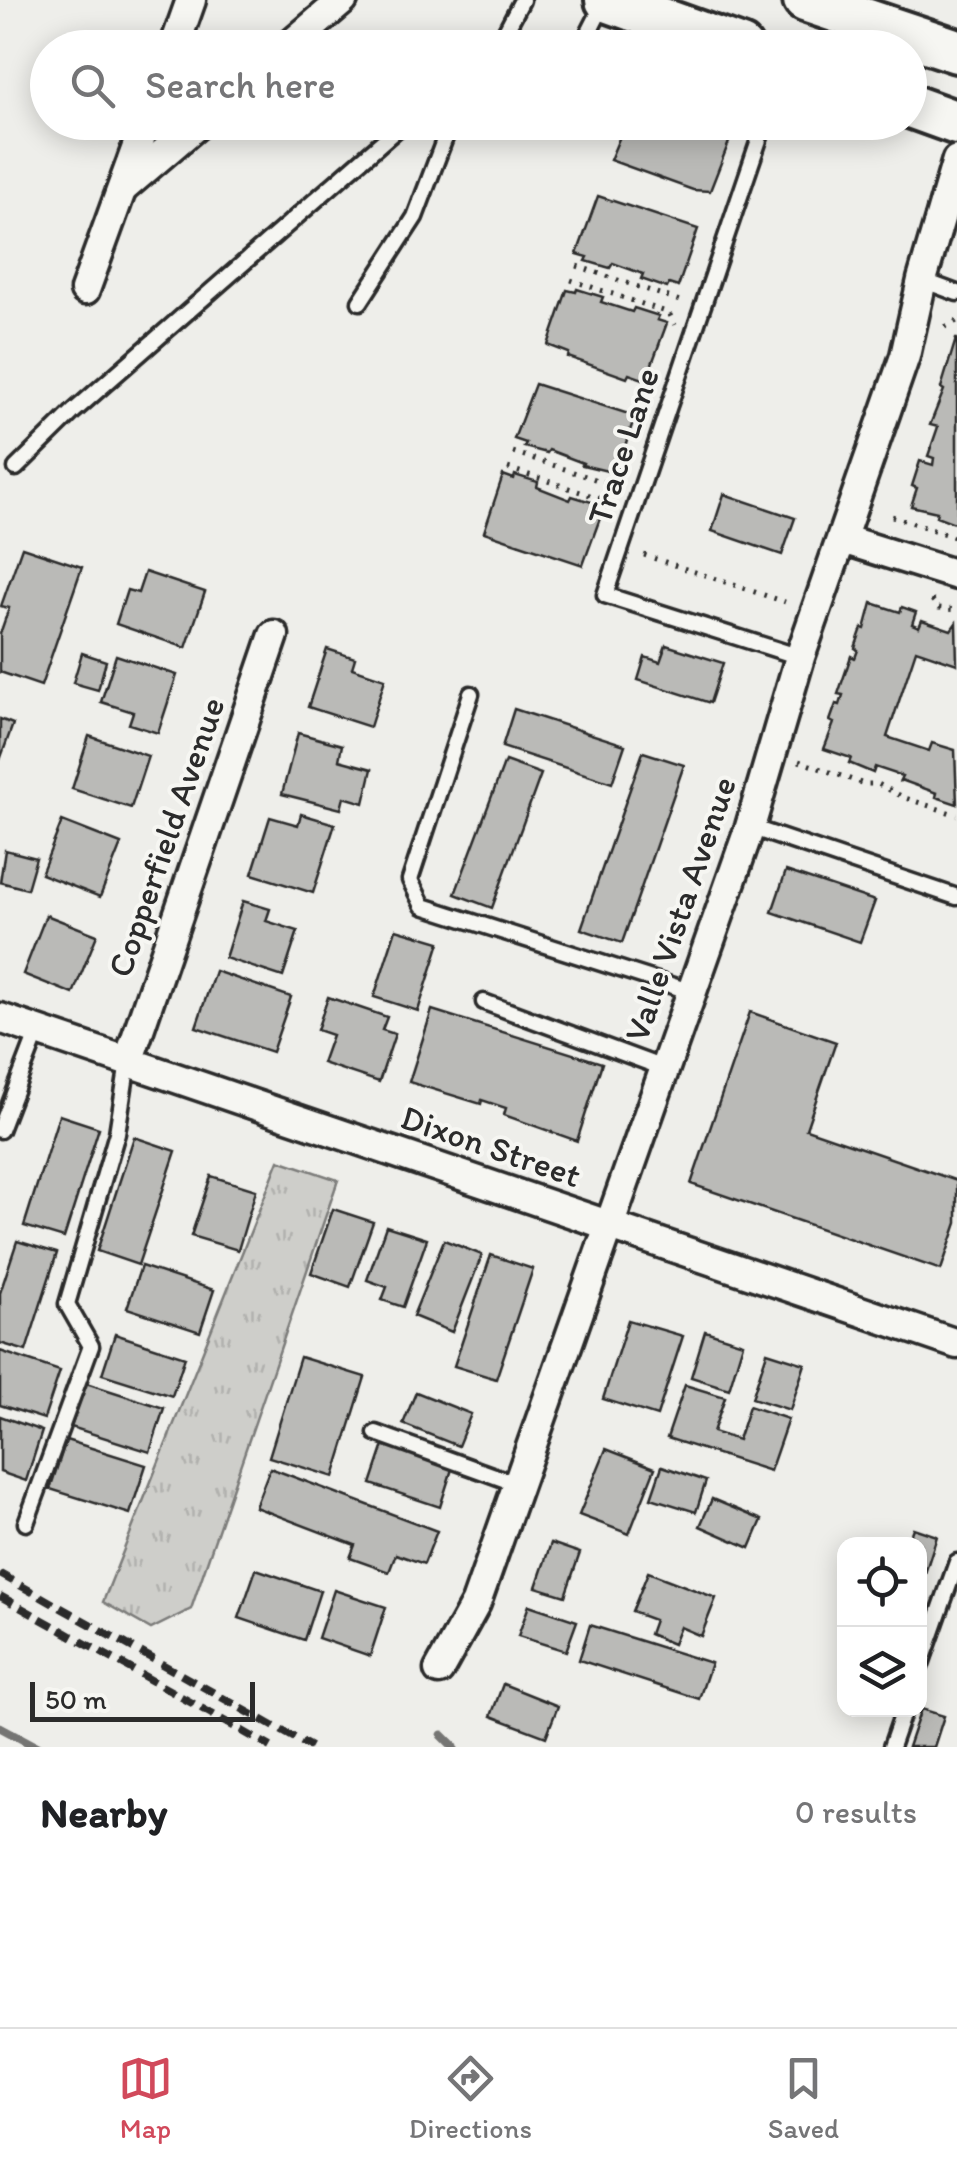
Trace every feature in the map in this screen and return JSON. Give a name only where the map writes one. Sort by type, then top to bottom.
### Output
[{"type":"main road","points":[[606,0],[690,30]]},
{"type":"main road","points":[[806,0],[895,30]]},
{"type":"main road","points":[[927,41],[957,51]]},
{"type":"main road","points":[[927,112],[957,123]]},
{"type":"street","points":[[180,30],[191,0]]},
{"type":"street","points":[[308,30],[342,0]]},
{"type":"street","points":[[85,290],[140,140]]},
{"type":"street","points":[[122,189],[179,140]]},
{"type":"street","name":"Valle Vista Avenue","points":[[439,1670],[476,1604],[750,827],[800,658],[905,356],[922,280],[957,160]]},
{"type":"street","points":[[842,539],[957,575]]},
{"type":"street","name":"Copperfield Avenue","points":[[128,1062],[274,635]]},
{"type":"street","name":"Dixon Street","points":[[0,1018],[957,1344]]},
{"type":"lane","points":[[506,30],[522,0]]},
{"type":"lane","points":[[590,30],[606,0]]},
{"type":"lane","points":[[16,468],[74,411],[383,140]]},
{"type":"lane","points":[[360,302],[414,217],[444,140]]},
{"type":"lane","name":"Trace Lane","points":[[759,140],[605,594],[800,658]]},
{"type":"lane","points":[[922,280],[957,293]]},
{"type":"lane","points":[[470,694],[410,880],[423,906],[692,992]]},
{"type":"lane","points":[[750,827],[957,897]]},
{"type":"lane","points":[[484,1002],[666,1068]]},
{"type":"lane","points":[[0,1130],[38,1031]]},
{"type":"lane","points":[[26,1524],[91,1346],[68,1304],[117,1132],[128,1062]]},
{"type":"lane","points":[[376,1433],[517,1484]]},
{"type":"lane","points":[[927,1647],[957,1562]]},
{"type":"lane","points":[[891,1747],[902,1717]]},
{"type":"path","points":[[577,266],[685,302]]},
{"type":"path","points":[[571,280],[668,313],[676,328]]},
{"type":"path","points":[[945,327],[957,322]]},
{"type":"path","points":[[514,452],[622,488]]},
{"type":"path","points":[[508,468],[605,500],[613,514]]},
{"type":"path","points":[[892,516],[957,538]]},
{"type":"path","points":[[644,555],[785,602]]},
{"type":"path","points":[[796,760],[864,784],[878,784],[905,798],[957,815]]},
{"type":"green space","points":[[279,1160],[338,1180],[191,1609],[151,1629],[103,1602]]},
{"type":"building","points":[[618,140],[730,140],[710,191],[693,190],[610,160]]},
{"type":"building","points":[[598,196],[698,229],[678,287],[669,284],[667,288],[641,279],[643,274],[613,263],[610,268],[586,261],[588,257],[577,254]]},
{"type":"building","points":[[567,290],[603,297],[601,302],[659,316],[657,320],[667,323],[646,380],[629,374],[627,378],[568,357],[569,353],[548,345]]},
{"type":"building","points":[[956,339],[957,524],[936,516],[937,512],[911,506],[920,461],[933,465],[934,458],[928,456],[938,427],[930,425],[944,390],[941,388]]},
{"type":"building","points":[[535,384],[635,416],[616,473],[582,465],[549,450],[547,453],[524,447],[526,443],[514,439]]},
{"type":"building","points":[[503,475],[538,482],[537,487],[570,500],[572,496],[595,503],[594,507],[603,510],[583,565],[484,532]]},
{"type":"building","points":[[724,494],[795,518],[782,555],[712,531]]},
{"type":"building","points":[[22,547],[82,567],[41,686],[0,672],[0,634],[9,608],[1,606]]},
{"type":"building","points":[[145,572],[205,592],[186,648],[116,624],[127,590],[138,593]]},
{"type":"building","points":[[872,603],[900,612],[902,607],[916,612],[912,624],[919,627],[922,620],[951,630],[956,623],[957,664],[916,650],[887,737],[929,751],[932,743],[955,750],[957,804],[936,797],[937,793],[899,782],[902,776],[875,767],[873,773],[849,763],[851,758],[824,749],[834,723],[830,721],[843,695],[838,694],[851,656],[855,658],[858,650],[855,648]]},
{"type":"building","points":[[666,645],[723,663],[710,703],[638,680],[645,657],[660,662]]},
{"type":"building","points":[[327,649],[355,658],[352,668],[385,679],[370,727],[308,707]]},
{"type":"building","points":[[82,653],[106,661],[98,690],[73,683]]},
{"type":"building","points":[[116,655],[177,675],[158,733],[129,724],[133,712],[101,702]]},
{"type":"building","points":[[514,709],[625,745],[612,783],[502,747]]},
{"type":"building","points":[[0,719],[13,724],[0,760]]},
{"type":"building","points":[[298,733],[342,745],[339,760],[372,769],[364,803],[344,797],[341,809],[282,794]]},
{"type":"building","points":[[89,736],[148,756],[131,808],[72,789]]},
{"type":"building","points":[[643,752],[684,765],[622,943],[581,929]]},
{"type":"building","points":[[505,761],[541,774],[492,908],[455,894]]},
{"type":"building","points":[[301,814],[335,824],[313,893],[252,874],[270,817],[298,825]]},
{"type":"building","points":[[62,821],[121,844],[100,897],[41,874]]},
{"type":"building","points":[[5,850],[36,858],[27,889],[0,882]]},
{"type":"building","points":[[786,871],[875,901],[860,942],[772,912]]},
{"type":"building","points":[[243,901],[270,909],[266,921],[298,931],[283,977],[225,958]]},
{"type":"building","points":[[46,915],[97,935],[73,994],[23,974]]},
{"type":"building","points":[[396,929],[440,942],[418,1011],[374,997]]},
{"type":"building","points":[[215,971],[291,997],[272,1052],[196,1027]]},
{"type":"building","points":[[328,997],[387,1017],[382,1030],[395,1034],[379,1082],[322,1063],[332,1035],[317,1030]]},
{"type":"building","points":[[432,1010],[602,1063],[577,1141],[504,1115],[506,1108],[409,1082]]},
{"type":"building","points":[[750,1012],[836,1042],[806,1129],[957,1181],[957,1223],[941,1270],[691,1184]]},
{"type":"building","points":[[59,1115],[99,1128],[64,1238],[24,1226]]},
{"type":"building","points":[[134,1137],[176,1151],[138,1265],[97,1251]]},
{"type":"building","points":[[211,1176],[256,1190],[238,1250],[191,1236]]},
{"type":"building","points":[[333,1209],[373,1222],[350,1287],[311,1273]]},
{"type":"building","points":[[386,1226],[427,1239],[403,1307],[382,1300],[387,1287],[367,1280]]},
{"type":"building","points":[[444,1240],[482,1255],[452,1332],[413,1316]]},
{"type":"building","points":[[17,1241],[57,1253],[26,1351],[0,1343],[0,1293]]},
{"type":"building","points":[[491,1255],[533,1269],[496,1379],[454,1366]]},
{"type":"building","points":[[141,1266],[214,1290],[200,1332],[127,1308]]},
{"type":"building","points":[[628,1320],[683,1336],[657,1416],[603,1399]]},
{"type":"building","points":[[705,1331],[743,1343],[729,1389],[691,1377]]},
{"type":"building","points":[[115,1334],[185,1357],[172,1396],[102,1374]]},
{"type":"building","points":[[0,1351],[60,1371],[44,1419],[0,1405]]},
{"type":"building","points":[[767,1352],[805,1364],[790,1410],[752,1398]]},
{"type":"building","points":[[300,1357],[365,1377],[334,1477],[269,1457]]},
{"type":"building","points":[[86,1383],[164,1408],[150,1452],[71,1427]]},
{"type":"building","points":[[685,1385],[725,1397],[713,1432],[738,1440],[749,1406],[788,1419],[770,1471],[667,1438]]},
{"type":"building","points":[[416,1392],[471,1414],[458,1446],[403,1424]]},
{"type":"building","points":[[0,1416],[42,1431],[26,1481],[0,1472]]},
{"type":"building","points":[[66,1440],[146,1465],[130,1514],[50,1489]]},
{"type":"building","points":[[384,1445],[452,1469],[440,1507],[371,1484]]},
{"type":"building","points":[[606,1449],[655,1468],[629,1534],[579,1515]]},
{"type":"building","points":[[662,1466],[706,1481],[696,1512],[651,1498]]},
{"type":"building","points":[[270,1468],[437,1531],[424,1564],[396,1554],[389,1572],[350,1558],[355,1545],[255,1507]]},
{"type":"building","points":[[712,1499],[762,1520],[750,1548],[700,1526]]},
{"type":"building","points":[[913,1528],[937,1536],[927,1567],[927,1537],[910,1537]]},
{"type":"building","points":[[551,1543],[580,1553],[565,1596],[536,1587]]},
{"type":"building","points":[[256,1569],[320,1591],[304,1640],[239,1618]]},
{"type":"building","points":[[648,1572],[716,1598],[701,1636],[680,1627],[673,1644],[649,1634],[654,1620],[632,1612]]},
{"type":"building","points":[[334,1590],[386,1607],[370,1656],[318,1638]]},
{"type":"building","points":[[529,1605],[577,1621],[566,1651],[518,1636]]},
{"type":"building","points":[[590,1625],[711,1663],[699,1699],[579,1660]]},
{"type":"building","points":[[503,1684],[558,1706],[546,1737],[491,1716]]},
{"type":"building","points":[[927,1711],[944,1716],[934,1747],[908,1747],[918,1717],[927,1717]]},
{"type":"waterway","points":[[0,1727],[37,1747]]},
{"type":"waterway","points":[[442,1735],[454,1747]]},
{"type":"railway","points":[[0,1574],[311,1747]]},
{"type":"railway","points":[[0,1596],[271,1747]]}]
